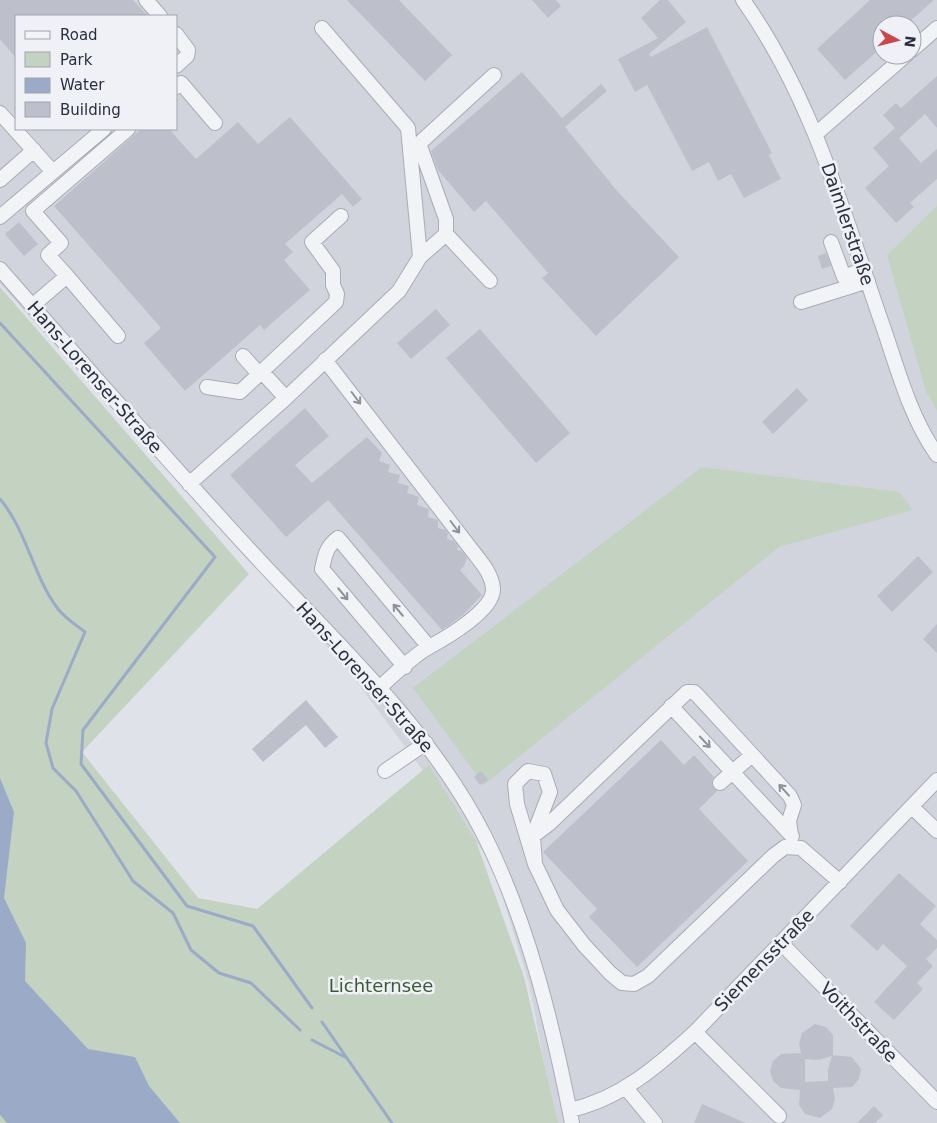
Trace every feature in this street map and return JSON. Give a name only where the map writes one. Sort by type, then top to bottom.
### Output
[{"type":"street","points":[[146,0],[159,15]]},
{"type":"street","name":"Daimlerstraße","points":[[743,0],[772,44],[817,133],[910,404],[937,455]]},
{"type":"street","points":[[322,28],[408,128],[420,258]]},
{"type":"street","points":[[922,41],[937,28]]},
{"type":"street","points":[[178,37],[188,50],[187,56],[178,64]]},
{"type":"street","points":[[817,133],[895,65]]},
{"type":"street","points":[[490,281],[446,234],[446,219],[420,146],[422,141],[494,75]]},
{"type":"street","points":[[178,85],[181,83],[215,123]]},
{"type":"street","points":[[0,113],[15,129]]},
{"type":"street","points":[[16,130],[53,172]]},
{"type":"street","points":[[0,217],[103,130]]},
{"type":"street","points":[[118,336],[48,255],[61,243],[33,211],[127,130]]},
{"type":"street","points":[[0,180],[34,150]]},
{"type":"street","points":[[206,387],[240,392],[336,302],[337,294],[333,285],[334,271],[312,242],[341,216]]},
{"type":"street","points":[[189,484],[286,398],[399,291],[420,258],[446,234]]},
{"type":"street","points":[[831,242],[844,277],[866,275]]},
{"type":"street","name":"Hans-Lorenser-Straße","points":[[0,269],[189,484],[426,743],[466,803],[484,835],[518,913],[550,1027],[571,1116]]},
{"type":"street","points":[[801,302],[866,275]]},
{"type":"street","points":[[32,306],[67,276]]},
{"type":"street","points":[[243,356],[286,398]]},
{"type":"street","points":[[325,360],[490,575],[493,591],[488,604],[441,643],[429,647],[378,689]]},
{"type":"street","points":[[405,667],[322,569],[325,552],[330,544],[338,538],[429,647]]},
{"type":"street","points":[[533,836],[549,824],[687,692],[694,692],[790,796],[794,805],[789,821],[791,835]]},
{"type":"street","points":[[671,706],[801,848],[840,882]]},
{"type":"street","points":[[385,771],[426,743]]},
{"type":"street","points":[[720,783],[752,755]]},
{"type":"street","points":[[535,864],[533,836],[550,792],[544,774],[528,771],[515,784],[517,804],[535,864],[557,910],[584,945],[610,973],[622,983],[634,984],[648,976],[773,856],[785,847],[801,848]]},
{"type":"street","name":"Siemensstraße","points":[[571,1116],[587,1106],[626,1088],[660,1064],[695,1032],[937,780]]},
{"type":"street","points":[[912,808],[937,831]]},
{"type":"street","name":"Voithstraße","points":[[781,943],[937,1102]]},
{"type":"street","points":[[695,1032],[779,1116]]},
{"type":"street","points":[[626,1088],[656,1123]]},
{"type":"shaded area","points":[[0,0],[937,0],[937,1123],[556,1123],[529,984],[493,865],[345,666],[0,284]]},
{"type":"green space","points":[[937,206],[937,410],[926,392],[887,255]]},
{"type":"green space","name":"Lichternsee","points":[[0,287],[249,574],[82,752],[198,898],[257,909],[429,765],[476,841],[524,977],[558,1123],[0,1123]]},
{"type":"green space","points":[[702,467],[899,492],[913,510],[779,547],[484,785],[413,688]]},
{"type":"water","points":[[0,778],[14,812],[4,898],[26,943],[25,981],[88,1049],[135,1057],[149,1086],[180,1123],[7,1123],[0,1115]]},
{"type":"building","points":[[0,0],[133,0],[147,15],[15,15],[15,57],[0,39]]},
{"type":"building","points":[[347,0],[399,0],[452,55],[425,81]]},
{"type":"building","points":[[532,0],[556,0],[561,6],[548,18]]},
{"type":"building","points":[[660,0],[668,0],[686,22],[649,54],[651,57],[707,27],[772,153],[769,155],[781,179],[744,198],[731,174],[718,181],[709,162],[692,171],[647,85],[635,92],[618,59],[658,38],[641,18]]},
{"type":"building","points":[[870,0],[934,0],[917,15],[872,15],[872,56],[845,80],[817,49]]},
{"type":"building","points":[[522,72],[562,118],[601,84],[607,91],[565,127],[618,192],[679,257],[596,336],[542,278],[548,273],[486,201],[474,212],[438,170],[431,151]]},
{"type":"building","points":[[937,76],[937,128],[925,114],[899,138],[921,163],[937,149],[937,179],[910,203],[914,207],[896,223],[865,188],[889,166],[873,148],[895,128],[883,115],[896,103],[901,108]]},
{"type":"building","points":[[290,117],[362,199],[353,207],[342,194],[285,244],[293,252],[284,260],[310,290],[264,330],[260,325],[185,391],[144,343],[161,328],[54,206],[140,130],[170,130],[196,159],[238,122],[258,144]]},
{"type":"building","points":[[19,222],[38,244],[24,256],[5,234]]},
{"type":"building","points":[[826,253],[831,266],[822,269],[818,256]]},
{"type":"building","points":[[436,309],[450,325],[411,359],[397,343]]},
{"type":"building","points":[[480,329],[570,433],[536,463],[446,358]]},
{"type":"building","points":[[797,388],[808,400],[773,434],[762,422]]},
{"type":"building","points":[[305,408],[329,436],[295,465],[312,483],[367,437],[382,453],[379,461],[390,465],[388,472],[400,475],[398,483],[409,486],[407,493],[419,497],[417,505],[429,509],[428,517],[438,520],[438,528],[446,530],[448,534],[447,539],[454,541],[458,546],[457,550],[462,551],[467,558],[460,570],[482,595],[462,616],[442,630],[328,500],[286,537],[230,475]]},
{"type":"building","points":[[918,556],[933,572],[892,612],[877,596]]},
{"type":"building","points":[[937,624],[937,653],[923,639]]},
{"type":"building","points":[[306,700],[338,737],[325,748],[306,725],[263,762],[252,749]]},
{"type":"building","points":[[661,740],[684,765],[694,755],[714,777],[712,785],[717,791],[699,809],[748,861],[637,967],[589,917],[597,909],[543,852]]},
{"type":"building","points":[[481,771],[488,780],[480,785],[474,777]]},
{"type":"building","points":[[899,873],[936,906],[920,924],[937,940],[937,948],[926,959],[933,966],[917,983],[923,989],[894,1020],[874,1002],[907,966],[883,944],[877,951],[850,926]]},
{"type":"building","points":[[815,1024],[826,1027],[833,1035],[833,1055],[852,1057],[861,1069],[859,1079],[852,1087],[833,1088],[835,1099],[832,1109],[820,1118],[805,1114],[799,1105],[800,1090],[781,1088],[773,1081],[770,1071],[773,1061],[781,1054],[801,1053],[799,1044],[802,1033]],"holes":[[[832,1056],[828,1069],[828,1081],[805,1082],[805,1059],[818,1060]]]},
{"type":"building","points":[[702,1104],[746,1123],[694,1123]]},
{"type":"building","points":[[874,1106],[883,1115],[875,1123],[857,1123]]},
{"type":"waterway","points":[[0,323],[215,557],[83,730],[81,764],[187,906],[253,926],[312,1008]]},
{"type":"waterway","points":[[0,499],[17,525],[49,596],[58,609],[85,632],[52,709],[46,743],[53,768],[76,791],[133,881],[173,913],[191,950],[219,973],[251,983],[300,1030]]},
{"type":"waterway","points":[[322,1022],[392,1123]]},
{"type":"waterway","points":[[312,1040],[347,1058]]}]
